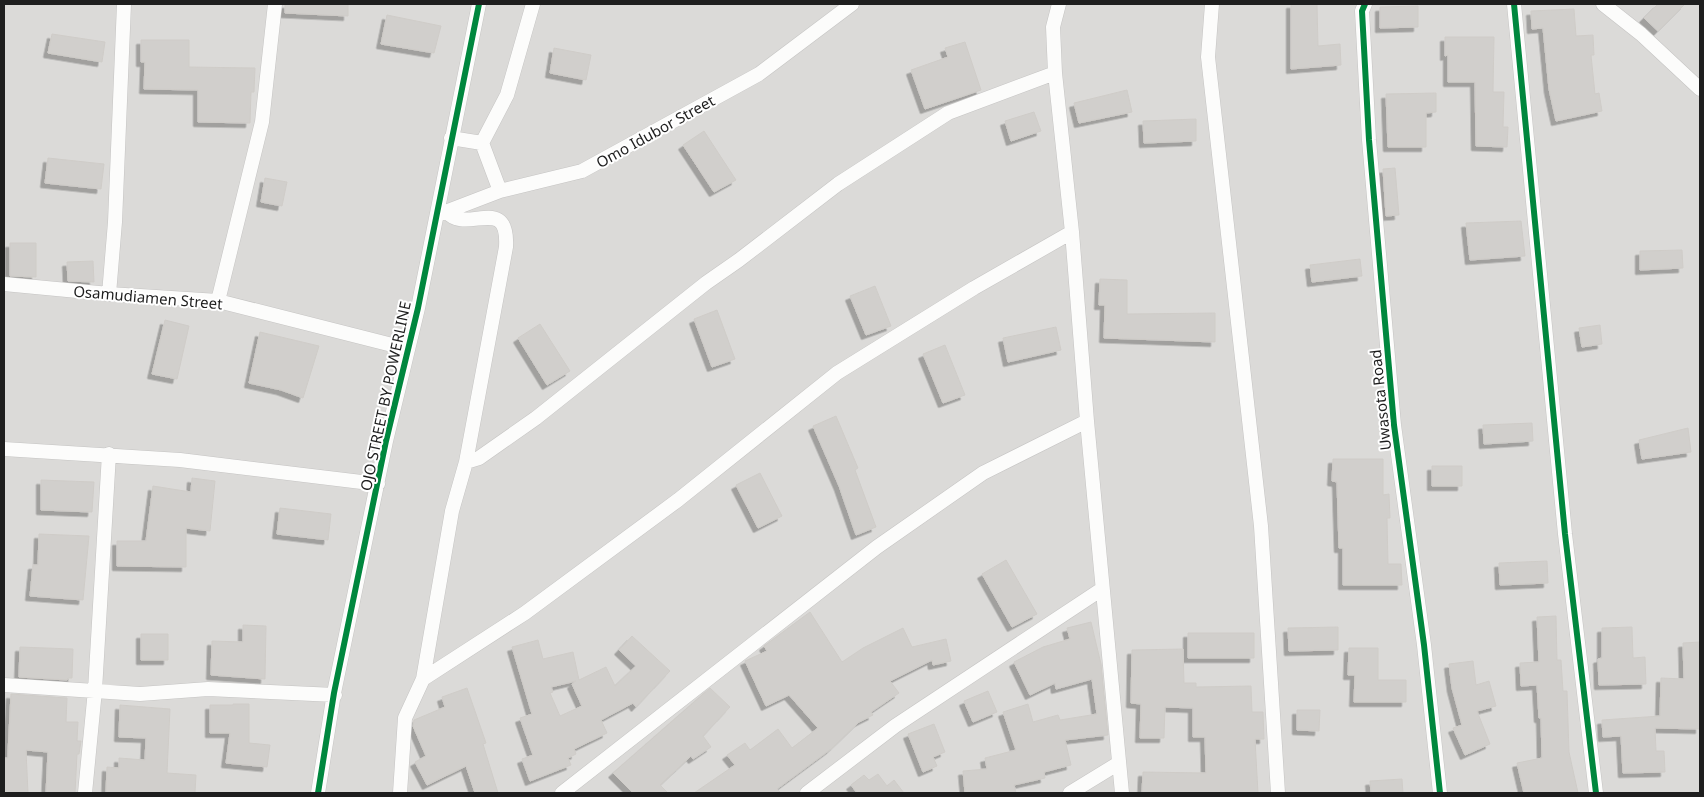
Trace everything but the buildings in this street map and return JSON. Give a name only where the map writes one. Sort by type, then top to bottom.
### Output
[{"type":"street","points":[[108,294],[115,222],[124,4]]},
{"type":"street","points":[[218,301],[262,122],[275,4]]},
{"type":"street","name":"OJO STREET BY POWERLINE","points":[[318,793],[335,695],[378,484],[408,349],[442,214],[451,138],[479,4]]},
{"type":"street","points":[[500,192],[482,143],[506,95],[533,4]]},
{"type":"street","name":"Omo Idubor Street","points":[[442,214],[500,192],[582,171],[759,74],[852,4]]},
{"type":"street","points":[[1059,4],[1053,26],[1055,73],[1072,232],[1086,421],[1122,793]]},
{"type":"street","points":[[1212,4],[1208,57],[1261,526],[1278,793]]},
{"type":"street","name":"Uwasota Road","points":[[1365,4],[1362,10],[1369,140],[1394,425],[1424,645],[1440,793]]},
{"type":"street","points":[[1514,4],[1566,534],[1596,793]]},
{"type":"street","points":[[1603,4],[1641,34],[1700,89]]},
{"type":"street","points":[[466,462],[479,458],[536,418],[706,283],[740,260],[838,184],[948,113],[1055,73]]},
{"type":"street","points":[[451,138],[482,143]]},
{"type":"street","points":[[400,793],[406,718],[423,679],[452,511],[466,462],[500,286],[507,233],[504,225],[494,218],[459,219],[442,214]]},
{"type":"street","points":[[423,679],[525,613],[662,512],[837,373],[974,288],[1072,232]]},
{"type":"street","name":"Osamudiamen Street","points":[[4,284],[108,294],[218,301],[408,349]]},
{"type":"street","points":[[562,793],[877,547],[983,473],[1086,421]]},
{"type":"street","points":[[4,449],[109,454],[378,484]]},
{"type":"street","points":[[85,793],[95,690],[109,454]]},
{"type":"street","points":[[807,793],[902,721],[1102,589]]},
{"type":"street","points":[[4,685],[140,694],[208,689],[335,695]]},
{"type":"street","points":[[1070,793],[1119,763]]},
{"type":"shaded area","points":[[4,4],[1700,4],[1700,793],[4,793]]},
{"type":"cycle path","points":[[318,793],[334,693],[386,441],[418,308],[479,4]]},
{"type":"cycle path","points":[[1365,4],[1362,11],[1369,140],[1394,425],[1424,645],[1440,793]]},
{"type":"cycle path","points":[[1514,4],[1565,534],[1596,793]]}]
